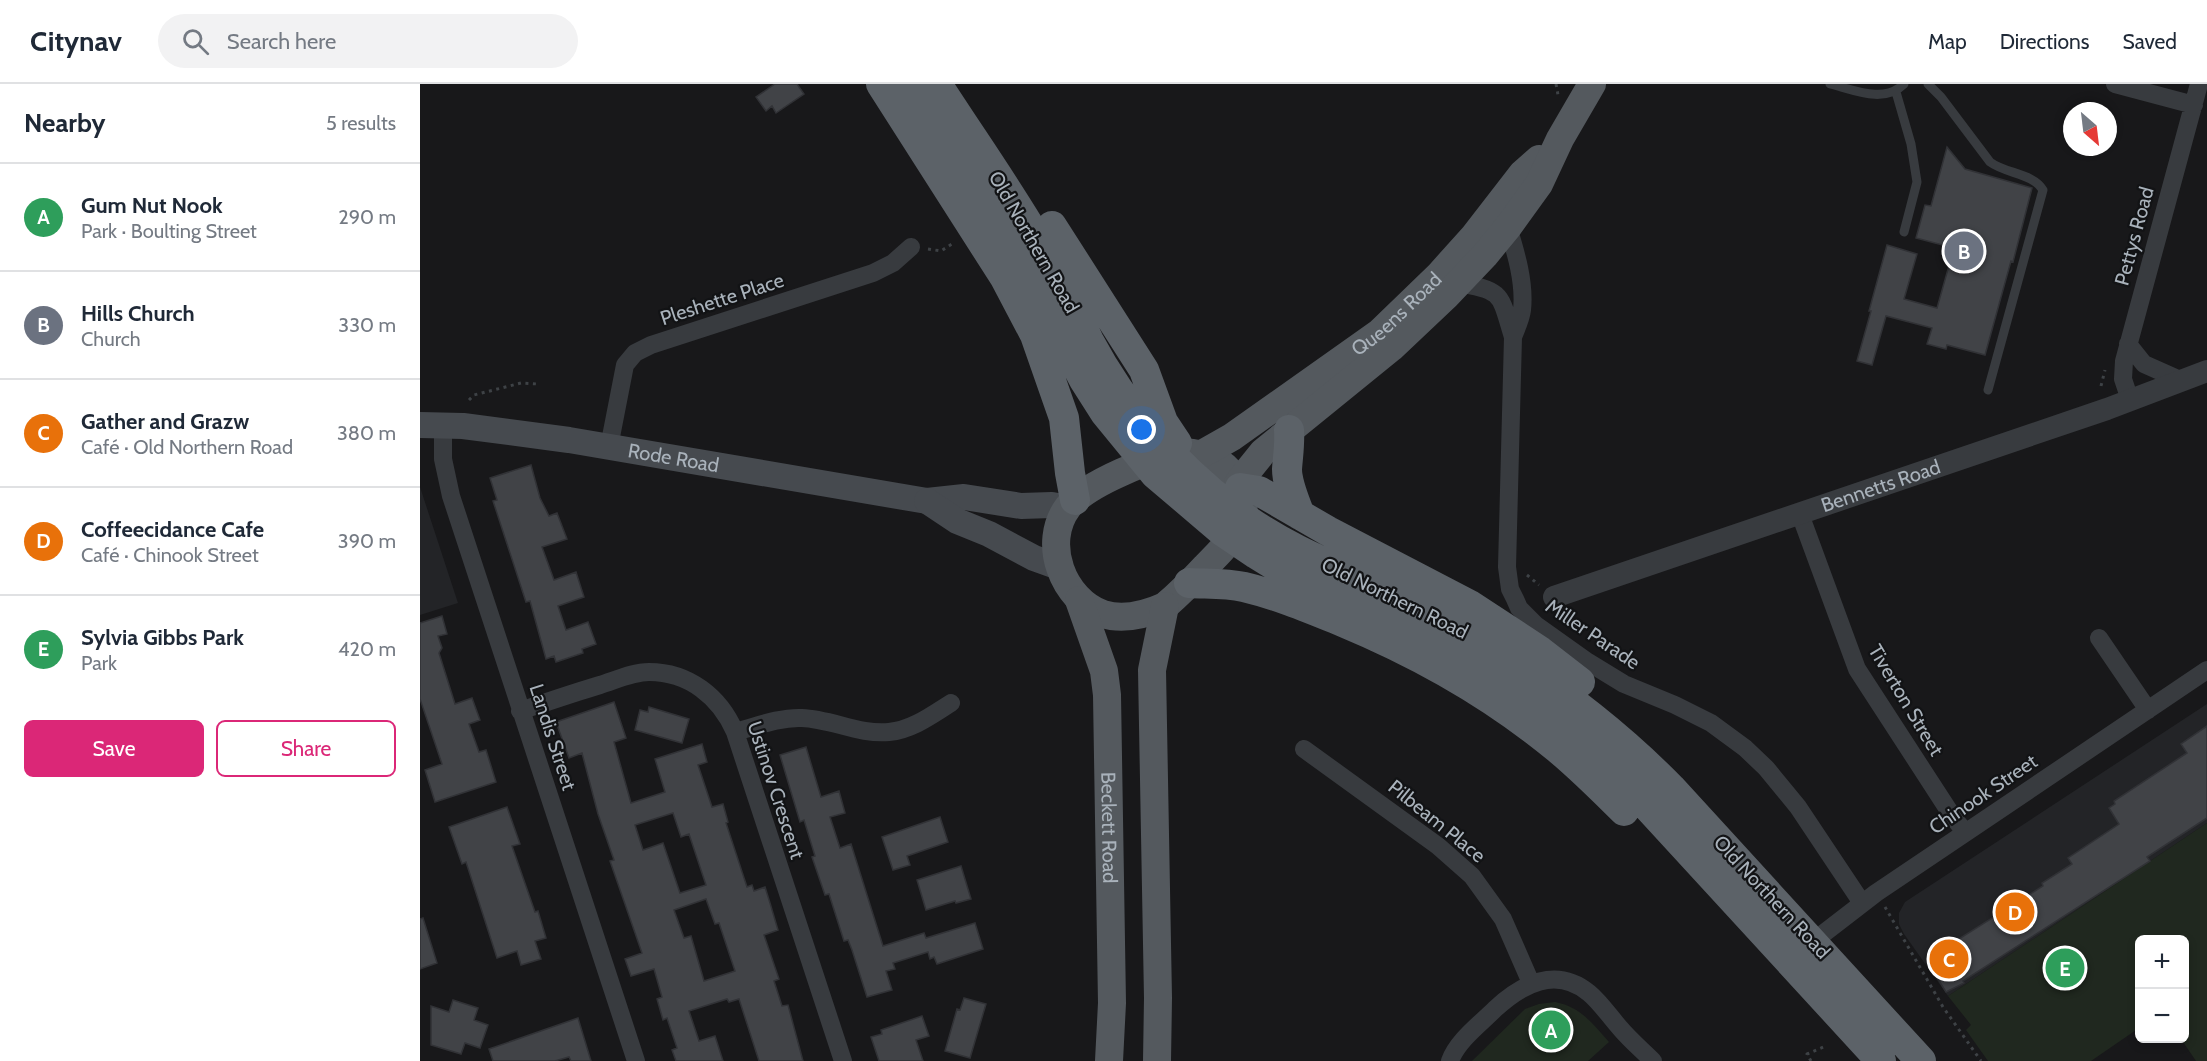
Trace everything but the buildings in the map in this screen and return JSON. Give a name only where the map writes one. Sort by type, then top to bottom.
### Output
[{"type":"highway","points":[[881,84],[1005,278],[1035,335],[1064,417],[1069,454],[1071,504]]},
{"type":"highway","name":"Old Northern Road","points":[[908,84],[1020,236],[1050,262],[1089,341],[1109,375],[1149,431],[1178,462],[1236,512],[1293,549],[1323,576],[1447,646],[1530,701],[1605,763],[1643,801],[1881,1061]]},
{"type":"highway","name":"Old Northern Road","points":[[937,84],[1020,236]]},
{"type":"highway","points":[[962,84],[1144,370],[1163,422],[1192,453]]},
{"type":"highway","points":[[1289,430],[1291,448],[1288,459],[1288,478],[1300,515]]},
{"type":"highway","points":[[1239,485],[1259,491],[1447,592],[1540,651],[1574,676],[1654,752],[1671,788]]},
{"type":"highway","name":"Old Northern Road","points":[[1323,576],[1427,608],[1461,627],[1545,680],[1639,755],[1921,1061]]},
{"type":"highway","points":[[1189,583],[1243,587],[1296,603],[1395,644],[1441,668],[1520,720],[1558,749],[1677,864],[1713,879]]},
{"type":"main road","name":"Queens Road","points":[[1239,485],[1263,452],[1391,348],[1458,283],[1508,227],[1539,184],[1560,138],[1592,84]]},
{"type":"main road","name":"Queens Road","points":[[1192,453],[1232,437],[1378,333],[1439,275],[1474,236],[1522,174],[1560,138]]},
{"type":"main road","name":"Rode Road","points":[[431,425],[500,430],[927,501],[964,497],[1021,506],[1071,504]]},
{"type":"main road","points":[[1192,453],[1225,467],[1239,485],[1244,502],[1243,515],[1235,534],[1165,606],[1141,615],[1115,617],[1103,614],[1079,600],[1059,567],[1056,543],[1061,521],[1071,504],[1131,468],[1167,454],[1192,453]]},
{"type":"main road","name":"Rode Road","points":[[927,501],[957,521],[989,534],[1034,558],[1059,567]]},
{"type":"main road","name":"Beckett Road","points":[[1079,600],[1104,671],[1107,695],[1112,1003],[1109,1061]]},
{"type":"main road","points":[[1156,1061],[1158,998],[1152,670],[1165,606]]},
{"type":"street","points":[[2115,84],[2194,105]]},
{"type":"street","name":"Pettys Road","points":[[2130,400],[2123,379],[2124,361],[2199,84]]},
{"type":"street","name":"Miller Parade","points":[[1508,227],[1516,253],[1522,291],[1522,312],[1513,337],[1507,567],[1510,589],[1519,608],[1536,625],[1608,675],[1694,713],[1745,748],[1786,789],[1869,898]]},
{"type":"street","name":"Pleshette Place","points":[[609,447],[626,364],[635,353],[651,345],[873,273],[893,263],[912,247]]},
{"type":"street","name":"Miller Parade","points":[[1458,283],[1484,287],[1497,296],[1503,305],[1513,337]]},
{"type":"street","points":[[2128,344],[2144,364],[2180,380]]},
{"type":"street","name":"Bennetts Road","points":[[1554,597],[2130,400],[2207,371]]},
{"type":"street","name":"Landis Street","points":[[431,425],[443,459],[451,496],[520,711],[636,1061]]},
{"type":"street","name":"Tiverton Street","points":[[1800,514],[1857,669],[1965,832]]},
{"type":"street","points":[[2099,638],[2148,710]]},
{"type":"street","name":"Chinook Street","points":[[1788,961],[1869,898],[2207,670]]},
{"type":"street","name":"Ustinov Crescent","points":[[520,711],[623,677],[647,672],[662,673],[687,680],[719,704],[735,732],[843,1061]]},
{"type":"street","points":[[735,732],[790,718],[815,719],[866,730],[888,732],[920,722],[951,703]]},
{"type":"street","name":"Pilbeam Place","points":[[1305,750],[1438,846],[1472,876],[1503,919],[1531,983]]},
{"type":"street","points":[[1450,1061],[1452,1054],[1479,1024],[1509,996],[1531,983],[1549,979],[1569,983],[1589,993],[1653,1061]]},
{"type":"lane","points":[[1830,84],[1874,96],[1896,92],[1904,84]]},
{"type":"lane","points":[[1928,84],[1941,97],[1990,162],[2000,169],[2033,180],[2043,190],[1988,390]]},
{"type":"lane","points":[[1896,92],[1911,144],[1917,182],[1904,232]]},
{"type":"path","points":[[1556,84],[1558,96]]},
{"type":"path","points":[[912,247],[941,251],[961,239]]},
{"type":"path","points":[[469,400],[474,395],[521,382],[538,384]]},
{"type":"path","points":[[1869,898],[1981,1061]]},
{"type":"path","points":[[1811,1061],[1807,1054],[1826,1046]]},
{"type":"shaded area","points":[[420,487],[458,603],[420,615]]},
{"type":"shaded area","points":[[2207,704],[2207,823],[1948,996],[1899,924],[1899,913],[1905,902]]},
{"type":"shaded area","points":[[2207,823],[2207,1061],[2196,1061],[2184,1043],[2189,1043],[2189,935],[2135,935],[2135,1031],[2091,1061],[1988,1061],[1966,1030],[1971,1025],[1948,996]]},
{"type":"shaded area","points":[[1555,1002],[1579,1012],[1609,1042],[1588,1061],[1472,1061],[1525,1009]]},
{"type":"place","name":"Hills Church","points":[[1964,251]]},
{"type":"place","name":"Coffeecidance Cafe","points":[[2015,912]]},
{"type":"place","name":"Gather and Grazw","points":[[1949,959]]},
{"type":"place","name":"Sylvia Gibbs Park","points":[[2065,968]]},
{"type":"place","name":"Gum Nut Nook","points":[[1551,1030]]}]
